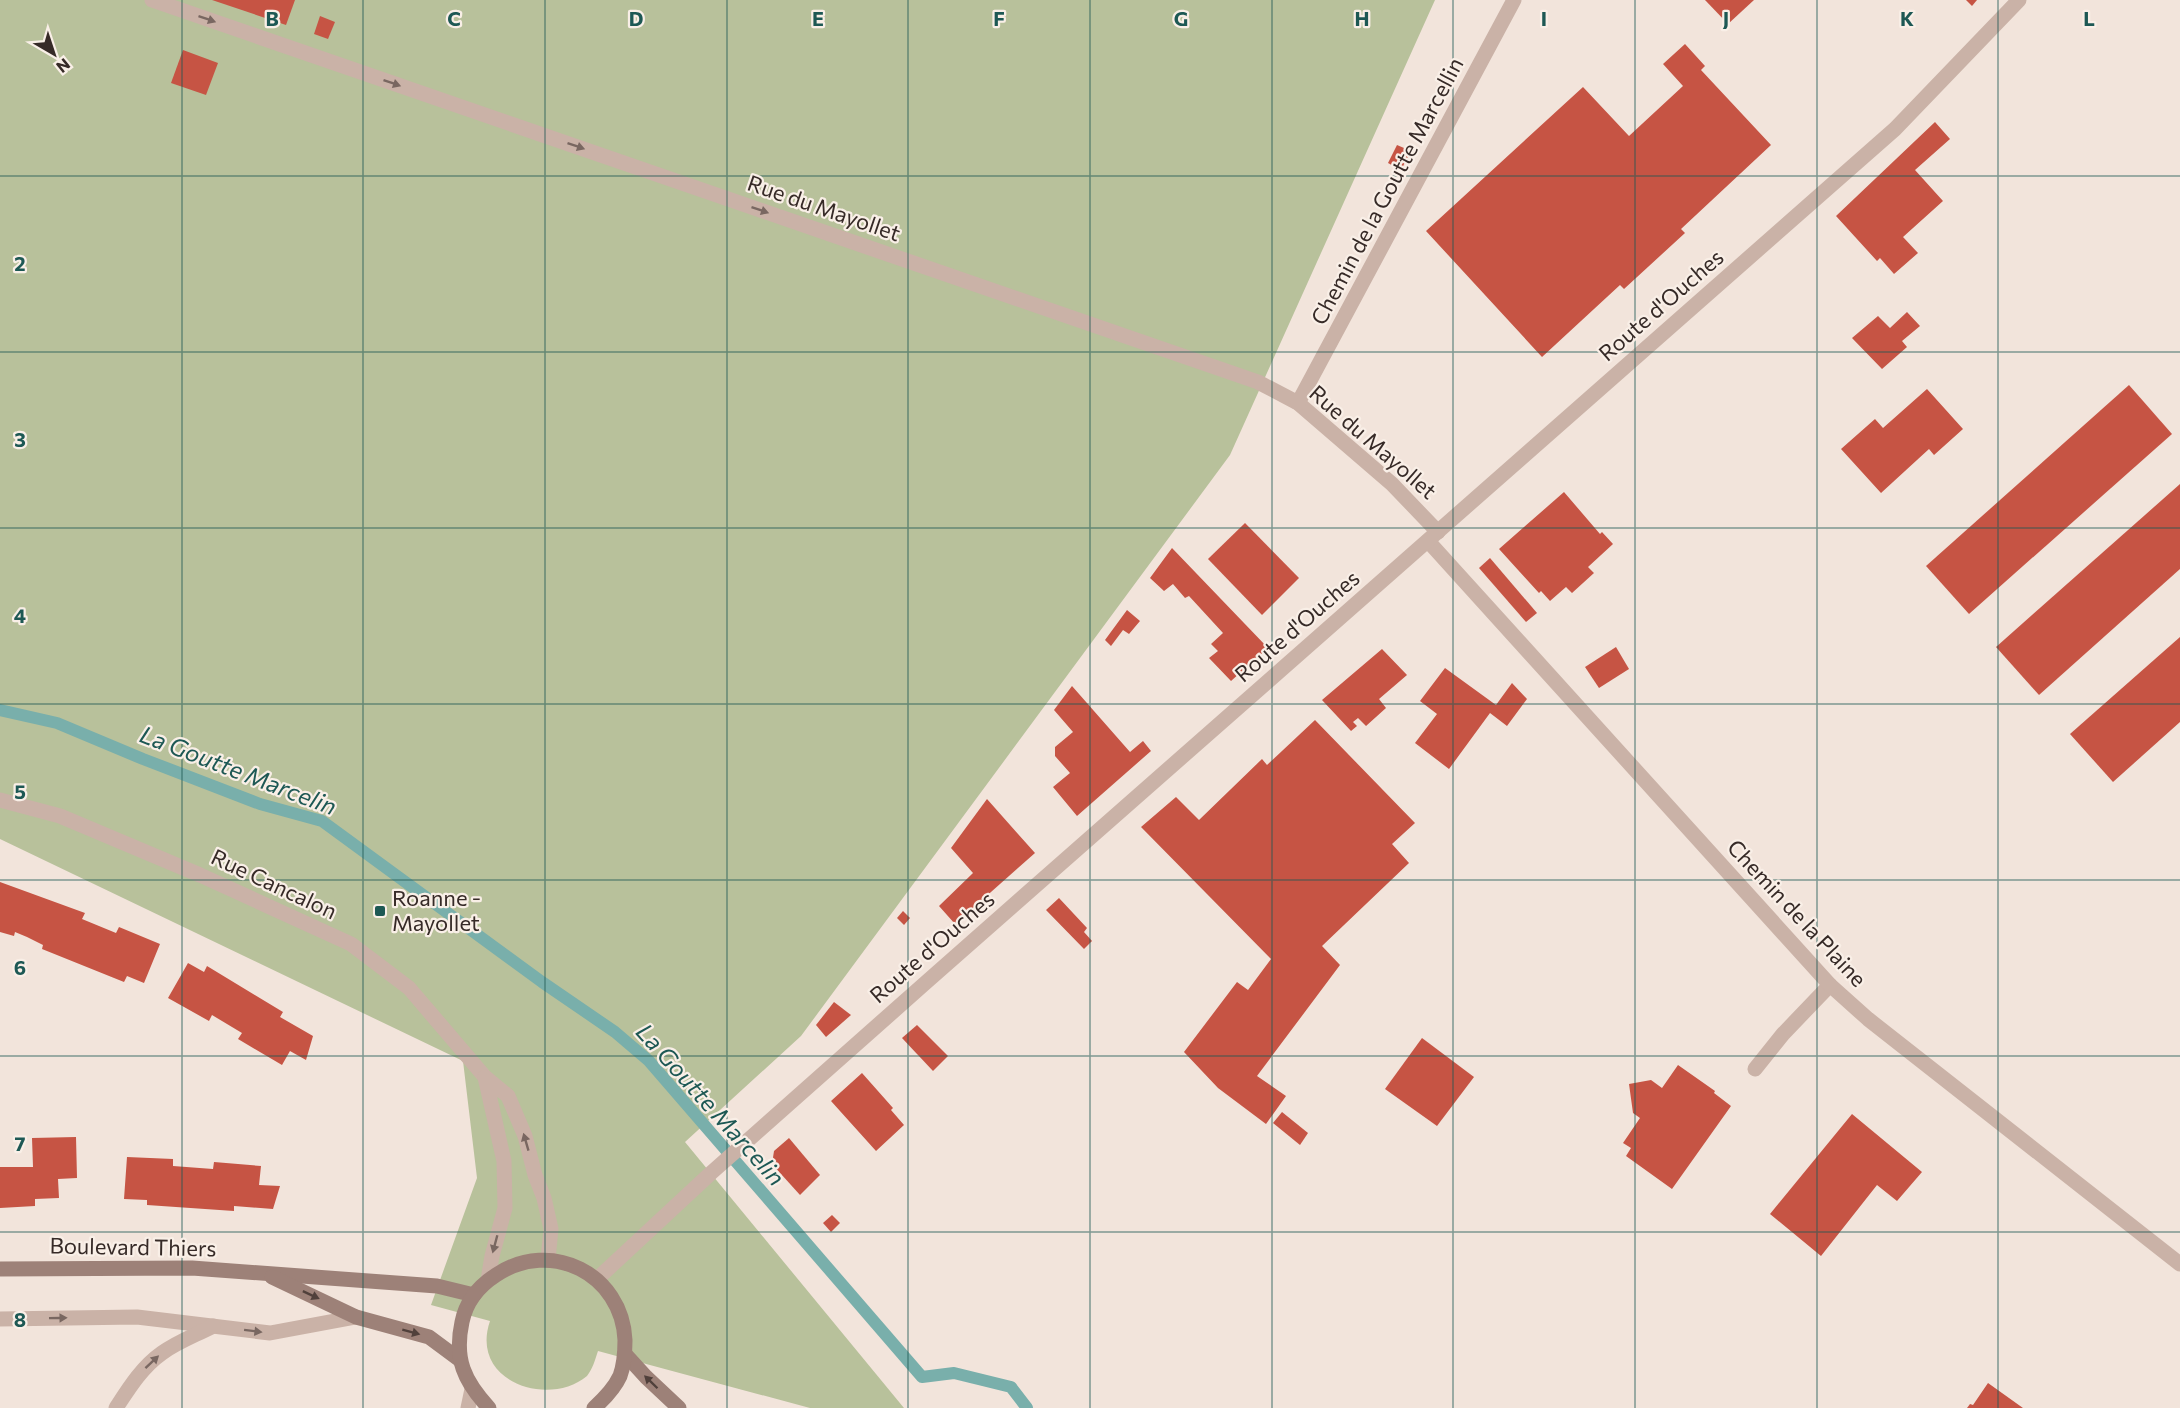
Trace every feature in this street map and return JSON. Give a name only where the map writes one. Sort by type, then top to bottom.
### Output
[{"type":"main road","points":[[489,1408],[472,1389],[460,1360],[459,1337],[464,1315],[474,1294],[488,1280],[506,1268],[526,1261],[548,1260],[574,1265],[597,1279],[614,1300],[624,1326],[625,1354],[620,1376],[607,1395],[594,1408]]},
{"type":"main road","name":"Boulevard Thiers","points":[[0,1269],[192,1268],[436,1286],[474,1294]]},
{"type":"main road","name":"Boulevard Thiers","points":[[266,1274],[356,1317],[429,1337],[460,1360]]},
{"type":"main road","points":[[625,1354],[679,1408]]},
{"type":"street","name":"Rue du Mayollet","points":[[152,0],[1258,382],[1298,403],[1392,484],[1433,536]]},
{"type":"street","name":"Chemin de la Goutte Marcellin","points":[[1298,403],[1514,0]]},
{"type":"street","name":"Route d'Ouches","points":[[597,1279],[752,1136],[1895,129],[2019,0]]},
{"type":"street","name":"Chemin de la Plaine","points":[[1433,536],[1830,985],[1868,1019],[2180,1264]]},
{"type":"street","name":"Rue Cancalon","points":[[0,800],[70,821],[200,875],[351,944],[409,988],[484,1077],[508,1096],[525,1136],[535,1175],[544,1197],[551,1229],[548,1260]]},
{"type":"street","points":[[1755,1069],[1783,1034],[1830,985]]},
{"type":"street","name":"Rue Cancalon","points":[[484,1077],[504,1161],[505,1208],[488,1280]]},
{"type":"street","points":[[0,1319],[136,1317],[270,1333],[356,1317]]},
{"type":"street","points":[[116,1408],[149,1363],[163,1352],[213,1326]]},
{"type":"street","points":[[468,1408],[472,1389]]},
{"type":"green space","points":[[0,0],[1435,0],[1230,455],[801,1036],[685,1142],[904,1408],[810,1408],[598,1351],[587,1376],[571,1385],[553,1389],[534,1389],[516,1383],[501,1374],[491,1360],[487,1342],[490,1321],[431,1305],[477,1178],[463,1061],[0,839]]},
{"type":"building","points":[[212,0],[295,0],[286,25]]},
{"type":"building","points":[[1705,0],[1754,0],[1728,24]]},
{"type":"building","points":[[1966,0],[1977,0],[1972,6]]},
{"type":"building","points":[[320,16],[335,22],[328,39],[314,34]]},
{"type":"building","points":[[1685,44],[1705,66],[1701,70],[1771,145],[1681,229],[1685,233],[1624,289],[1620,285],[1542,357],[1426,231],[1583,87],[1629,136],[1683,86],[1663,64]]},
{"type":"building","points":[[183,50],[218,63],[206,95],[171,83]]},
{"type":"building","points":[[1935,122],[1950,139],[1915,170],[1943,201],[1903,237],[1918,253],[1894,274],[1880,258],[1877,261],[1836,216]]},
{"type":"building","points":[[1397,145],[1411,151],[1401,170],[1388,163]]},
{"type":"building","points":[[1907,312],[1920,326],[1902,341],[1907,347],[1882,369],[1852,338],[1878,316],[1890,328]]},
{"type":"building","points":[[2129,385],[2172,434],[1969,614],[1926,566]]},
{"type":"building","points":[[1927,389],[1963,429],[1934,455],[1929,449],[1881,493],[1841,449],[1875,419],[1883,428]]},
{"type":"building","points":[[2180,484],[2180,569],[2039,695],[1996,647]]},
{"type":"building","points":[[1564,492],[1600,534],[1602,532],[1613,544],[1588,567],[1594,573],[1572,593],[1566,587],[1550,601],[1541,591],[1539,593],[1499,549]]},
{"type":"building","points":[[1245,523],[1299,578],[1262,615],[1208,559]]},
{"type":"building","points":[[1172,548],[1268,648],[1231,681],[1209,658],[1218,651],[1211,644],[1223,633],[1189,596],[1185,598],[1173,584],[1164,591],[1150,578]]},
{"type":"building","points":[[1490,558],[1537,613],[1526,622],[1479,568]]},
{"type":"building","points":[[1127,610],[1140,621],[1129,634],[1123,630],[1111,646],[1105,640]]},
{"type":"building","points":[[2180,637],[2180,722],[2113,782],[2070,734]]},
{"type":"building","points":[[1616,647],[1629,669],[1599,688],[1585,667]]},
{"type":"building","points":[[1382,649],[1407,675],[1379,699],[1386,708],[1366,726],[1358,718],[1353,722],[1357,726],[1351,731],[1322,700]]},
{"type":"building","points":[[1445,668],[1496,705],[1512,683],[1527,699],[1507,726],[1490,713],[1449,769],[1415,743],[1437,714],[1420,701]]},
{"type":"building","points":[[1072,686],[1130,752],[1143,741],[1151,751],[1077,816],[1053,787],[1070,773],[1055,756],[1055,747],[1073,732],[1054,710]]},
{"type":"building","points":[[1315,720],[1415,823],[1392,844],[1409,863],[1322,946],[1340,965],[1257,1076],[1286,1096],[1266,1124],[1218,1088],[1184,1052],[1237,982],[1248,990],[1271,959],[1141,827],[1176,797],[1199,820],[1262,759],[1267,765]]},
{"type":"building","points":[[987,799],[1035,853],[955,924],[939,906],[973,873],[951,848]]},
{"type":"building","points":[[0,882],[85,913],[82,919],[116,933],[119,927],[160,944],[144,983],[127,976],[124,982],[42,949],[43,945],[15,932],[14,936],[0,932]]},
{"type":"building","points":[[1059,898],[1087,928],[1084,932],[1092,941],[1084,949],[1046,910]]},
{"type":"building","points":[[903,911],[910,918],[904,925],[897,918]]},
{"type":"building","points":[[188,963],[204,972],[207,966],[283,1012],[280,1017],[313,1036],[306,1060],[290,1051],[282,1065],[238,1039],[242,1033],[212,1015],[209,1021],[168,998]]},
{"type":"building","points":[[834,1002],[851,1015],[826,1037],[816,1025]]},
{"type":"building","points":[[917,1025],[948,1056],[933,1071],[902,1038]]},
{"type":"building","points":[[1422,1038],[1474,1077],[1437,1126],[1385,1089]]},
{"type":"building","points":[[1678,1065],[1715,1091],[1714,1093],[1731,1106],[1672,1189],[1626,1156],[1631,1148],[1623,1143],[1640,1118],[1633,1113],[1629,1084],[1651,1080],[1662,1088]]},
{"type":"building","points":[[862,1073],[893,1108],[891,1110],[904,1125],[876,1151],[831,1101]]},
{"type":"building","points":[[1282,1112],[1308,1133],[1300,1145],[1273,1123]]},
{"type":"building","points":[[1852,1114],[1922,1172],[1897,1201],[1877,1185],[1821,1256],[1770,1214]]},
{"type":"building","points":[[76,1137],[77,1178],[58,1179],[59,1198],[35,1199],[35,1206],[0,1208],[0,1167],[33,1167],[32,1138]]},
{"type":"building","points":[[789,1138],[820,1175],[800,1195],[772,1164],[774,1151]]},
{"type":"building","points":[[127,1157],[173,1159],[173,1166],[213,1169],[214,1162],[261,1166],[259,1185],[280,1186],[273,1209],[234,1206],[234,1211],[147,1205],[147,1200],[124,1199]]},
{"type":"building","points":[[832,1215],[840,1223],[831,1232],[823,1223]]},
{"type":"building","points":[[1988,1383],[2023,1408],[1967,1408],[1970,1404],[1973,1405]]},
{"type":"waterway","name":"La Goutte Marcelin","points":[[0,710],[57,723],[260,804],[322,821],[542,982],[615,1032],[649,1061],[922,1377],[954,1373],[1011,1387],[1027,1408]]},
{"type":"place","name":"Roanne - Mayollet","points":[[380,911]]}]
